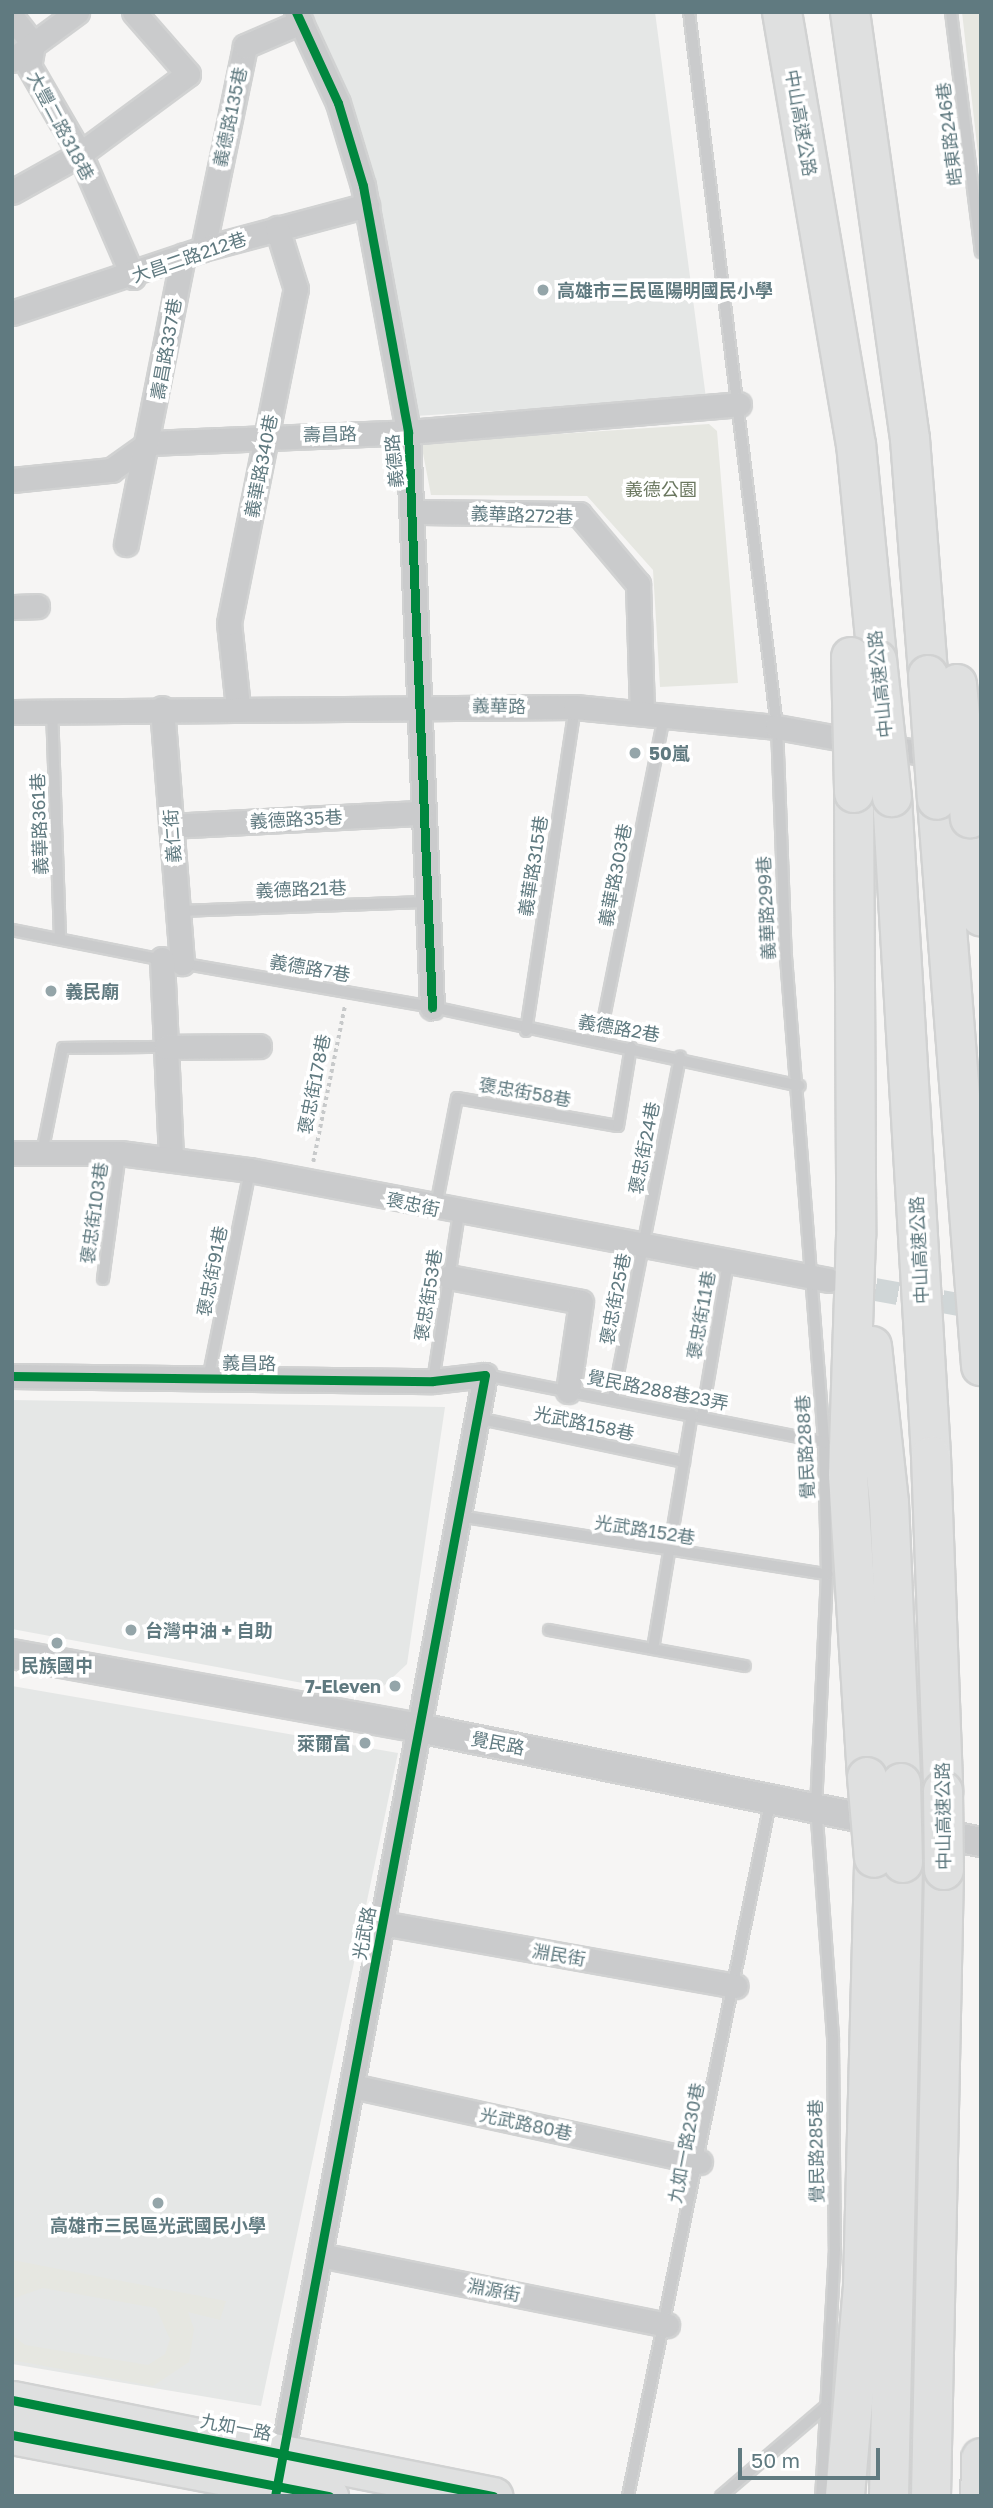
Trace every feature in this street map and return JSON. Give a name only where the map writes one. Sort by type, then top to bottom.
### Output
[{"type":"highway","name":"中山高速公路","points":[[782,12],[856,444],[864,658],[892,797],[930,1442],[943,1791],[944,1870],[931,2496]]},
{"type":"highway","points":[[850,12],[943,680],[953,809],[981,1366]]},
{"type":"highway","points":[[864,658],[853,793],[856,1236],[848,1475],[884,1780],[888,1861],[889,2496]]},
{"type":"highway","points":[[953,809],[981,916]]},
{"type":"highway","points":[[845,2496],[863,2286],[888,1861]]},
{"type":"highway","points":[[980,2496],[981,2458]]},
{"type":"main road","name":"九如一路","points":[[12,2400],[278,2478],[329,2496]]},
{"type":"main road","name":"九如一路","points":[[12,2435],[278,2478],[494,2496]]},
{"type":"street","points":[[12,60],[76,12]]},
{"type":"street","points":[[12,192],[80,154],[188,74],[134,12]]},
{"type":"street","name":"大豐二路318巷","points":[[12,17],[33,44],[29,66],[80,154],[133,277]]},
{"type":"street","name":"義德路","points":[[299,17],[338,103],[368,205],[408,432],[415,512],[423,705],[421,813],[432,1007]]},
{"type":"street","name":"義德路135巷","points":[[193,252],[245,46],[299,17]]},
{"type":"street","name":"大昌二路212巷","points":[[12,313],[133,277],[193,252],[368,205]]},
{"type":"street","name":"義華路340巷","points":[[238,707],[229,623],[296,289],[278,228]]},
{"type":"street","name":"壽昌路337巷","points":[[126,544],[193,252]]},
{"type":"street","name":"壽昌路","points":[[149,443],[267,435],[408,432],[739,404]]},
{"type":"street","points":[[12,481],[111,470],[149,443]]},
{"type":"street","name":"義華路272巷","points":[[415,512],[579,514],[638,584],[653,714]]},
{"type":"street","points":[[12,607],[37,606]]},
{"type":"street","name":"義華路","points":[[12,712],[52,709],[423,705],[575,707],[777,727],[981,764]]},
{"type":"street","name":"義仁街","points":[[162,708],[178,911],[166,1047],[171,1159]]},
{"type":"street","name":"義德路35巷","points":[[171,826],[421,813]]},
{"type":"street","points":[[166,1047],[259,1046]]},
{"type":"street","name":"褒忠街","points":[[12,1153],[120,1153],[250,1170],[459,1213],[821,1278]]},
{"type":"street","points":[[449,1277],[581,1302],[568,1391]]},
{"type":"street","name":"義昌路","points":[[12,1376],[433,1381],[485,1376]]},
{"type":"street","name":"光武路","points":[[278,2478],[485,1376]]},
{"type":"street","name":"覺民路","points":[[12,1654],[772,1796],[981,1842]]},
{"type":"street","name":"淵民街","points":[[382,1923],[735,1986]]},
{"type":"street","name":"光武路80巷","points":[[352,2087],[700,2162]]},
{"type":"street","name":"淵源街","points":[[320,2255],[667,2325]]},
{"type":"lane","name":"義華路299巷","points":[[689,12],[777,727],[786,957],[800,1086]]},
{"type":"lane","name":"皓東路246巷","points":[[951,12],[981,253]]},
{"type":"lane","name":"義華路315巷","points":[[526,1031],[575,707]]},
{"type":"lane","name":"義華路361巷","points":[[52,709],[60,938]]},
{"type":"lane","name":"義華路303巷","points":[[600,1042],[653,714]]},
{"type":"lane","name":"義德路21巷","points":[[178,911],[426,902]]},
{"type":"lane","points":[[12,930],[172,961]]},
{"type":"lane","name":"義德路7巷","points":[[172,961],[432,1007]]},
{"type":"lane","name":"義德路2巷","points":[[432,1007],[526,1031],[631,1047],[800,1086]]},
{"type":"lane","points":[[42,1153],[63,1048],[166,1047]]},
{"type":"lane","name":"褒忠街58巷","points":[[435,1208],[457,1098],[618,1126],[631,1047]]},
{"type":"lane","name":"褒忠街24巷","points":[[643,1247],[680,1057]]},
{"type":"lane","name":"覺民路288巷","points":[[800,1086],[821,1278],[827,1574],[816,1806]]},
{"type":"lane","name":"褒忠街103巷","points":[[103,1279],[120,1153]]},
{"type":"lane","name":"褒忠街91巷","points":[[208,1379],[250,1170]]},
{"type":"lane","name":"褒忠街53巷","points":[[433,1381],[459,1213]]},
{"type":"lane","name":"褒忠街25巷","points":[[613,1399],[643,1247]]},
{"type":"lane","name":"褒忠街11巷","points":[[653,1649],[684,1462],[697,1415],[728,1262]]},
{"type":"lane","name":"覺民路288巷23弄","points":[[485,1376],[697,1415],[824,1442]]},
{"type":"lane","name":"光武路158巷","points":[[477,1418],[684,1462]]},
{"type":"lane","name":"光武路152巷","points":[[459,1516],[670,1552],[827,1574]]},
{"type":"lane","points":[[549,1630],[745,1666]]},
{"type":"lane","name":"九如一路230巷","points":[[628,2496],[667,2325],[772,1796]]},
{"type":"lane","name":"覺民路285巷","points":[[816,1806],[833,2040],[835,2249],[821,2496]]},
{"type":"lane","points":[[721,2496],[825,2407]]},
{"type":"shaded area","name":"高雄市三民區陽明國民小學","points":[[311,12],[655,12],[706,398],[415,416],[375,182],[350,98]]},
{"type":"shaded area","points":[[12,1400],[445,1407],[407,1664],[373,1696],[12,1629]]},
{"type":"shaded area","name":"高雄市三民區光武國民小學","points":[[12,1686],[398,1753],[261,2406],[12,2364]]},
{"type":"green space","points":[[962,12],[981,12],[981,181]]},
{"type":"green space","name":"義德公園","points":[[709,424],[717,431],[738,683],[660,687],[653,570],[587,496],[431,495],[421,443]]},
{"type":"green space","points":[[12,2260],[226,2301],[220,2320],[188,2312],[194,2329],[189,2362],[153,2386],[12,2360],[12,2335],[25,2345],[148,2365],[165,2354],[170,2339],[156,2308],[43,2288],[12,2299]]},
{"type":"tunnel","points":[[842,1283],[981,1308]]},
{"type":"cycle path","points":[[296,12],[338,103],[363,186],[408,432],[432,1007]]},
{"type":"cycle path","points":[[12,1376],[433,1381],[485,1375],[275,2496]]},
{"type":"cycle path","points":[[12,2400],[494,2496]]},
{"type":"cycle path","points":[[12,2435],[329,2496]]},
{"type":"place","name":"高雄市三民區陽明國民小學","points":[[543,290]]},
{"type":"place","name":"50嵐","points":[[635,753]]},
{"type":"place","name":"義民廟","points":[[51,991]]},
{"type":"place","name":"台灣中油 + 自助","points":[[131,1630]]},
{"type":"place","name":"民族國中","points":[[57,1643]]},
{"type":"place","name":"7-Eleven","points":[[395,1686]]},
{"type":"place","name":"萊爾富","points":[[365,1743]]},
{"type":"place","name":"高雄市三民區光武國民小學","points":[[158,2203]]}]
